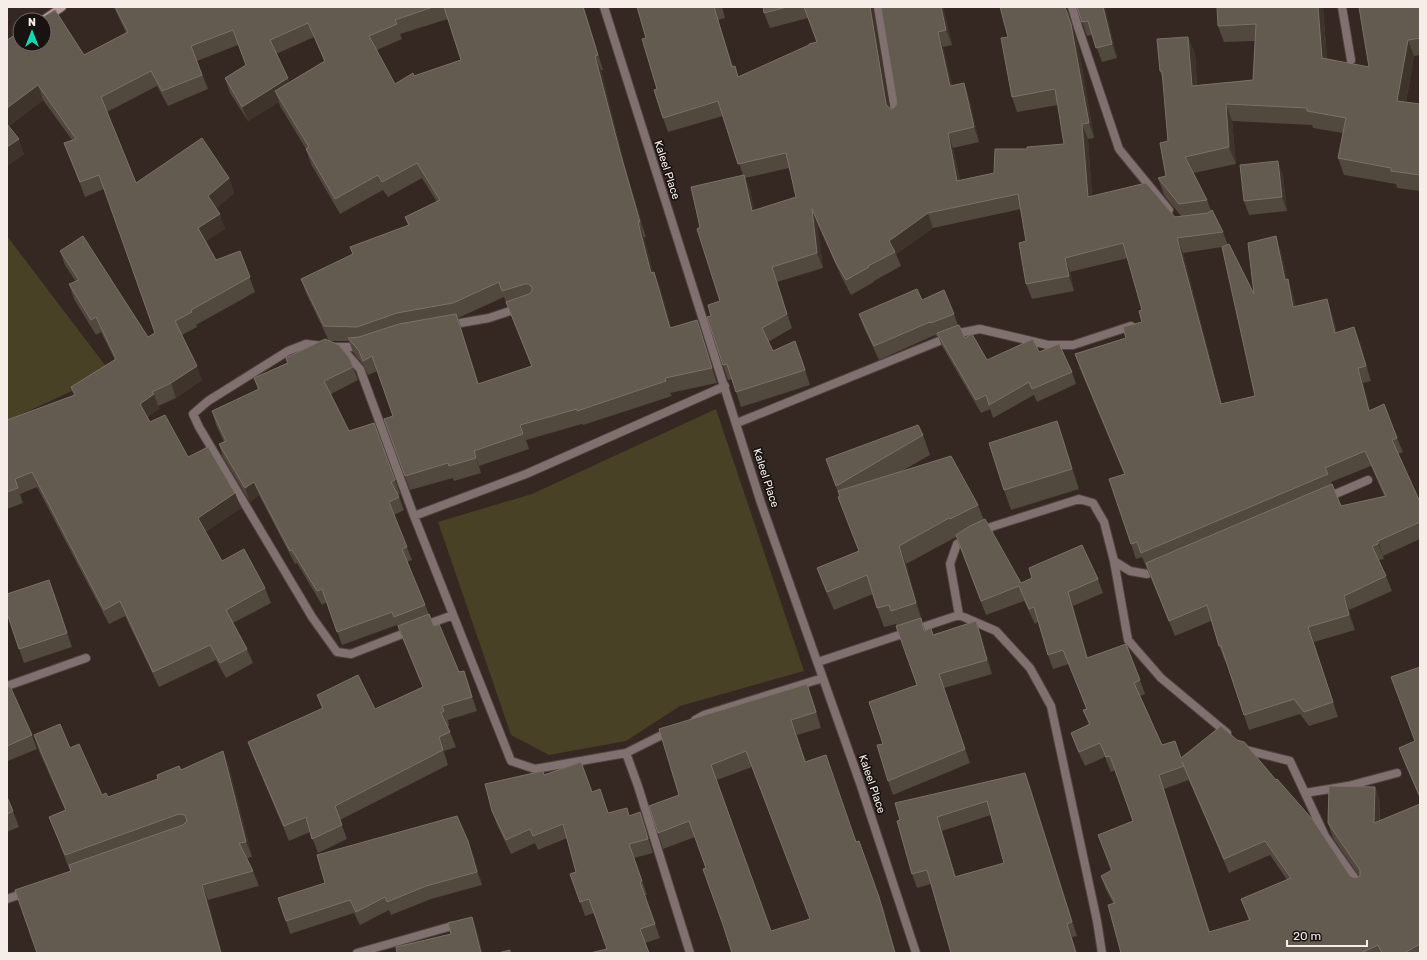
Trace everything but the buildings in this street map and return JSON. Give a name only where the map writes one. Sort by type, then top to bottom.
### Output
[{"type":"street","points":[[52,14],[62,7]]},
{"type":"street","name":"Kaleel Place","points":[[604,7],[762,503],[860,783],[916,953]]},
{"type":"street","points":[[878,7],[897,118]]},
{"type":"street","points":[[1072,7],[1119,149],[1173,215]]},
{"type":"street","points":[[1342,7],[1351,60]]},
{"type":"street","points":[[442,326],[489,318],[525,306]]},
{"type":"street","points":[[737,423],[959,333],[980,329],[1048,345],[1073,345],[1131,326]]},
{"type":"street","points":[[370,344],[363,347],[333,347],[306,344],[288,350],[208,401],[193,414],[199,427],[312,617],[337,652],[351,654],[453,615]]},
{"type":"street","points":[[333,347],[347,354],[360,369],[414,516],[511,760],[535,768],[626,753],[704,715],[823,678]]},
{"type":"street","points":[[414,516],[526,474],[725,386]]},
{"type":"street","points":[[1318,502],[1368,480]]},
{"type":"street","points":[[959,615],[950,564],[957,544],[994,526],[1079,500],[1093,503],[1104,522],[1114,561],[1128,640],[1161,678],[1246,750],[1290,761],[1325,836],[1360,887]]},
{"type":"street","points":[[1114,561],[1130,571],[1147,574],[1168,565]]},
{"type":"street","points":[[818,662],[959,615],[996,631],[1030,668],[1051,706],[1102,953]]},
{"type":"street","points":[[7,686],[86,658]]},
{"type":"street","points":[[626,753],[638,786],[690,953]]},
{"type":"street","points":[[1305,793],[1348,786],[1397,773]]},
{"type":"street","points":[[7,899],[37,888]]},
{"type":"street","points":[[357,953],[452,926]]},
{"type":"shaded area","points":[[7,236],[111,373],[7,421]]},
{"type":"shaded area","points":[[716,409],[804,671],[680,706],[626,741],[549,755],[511,735],[438,522],[532,494]]}]
